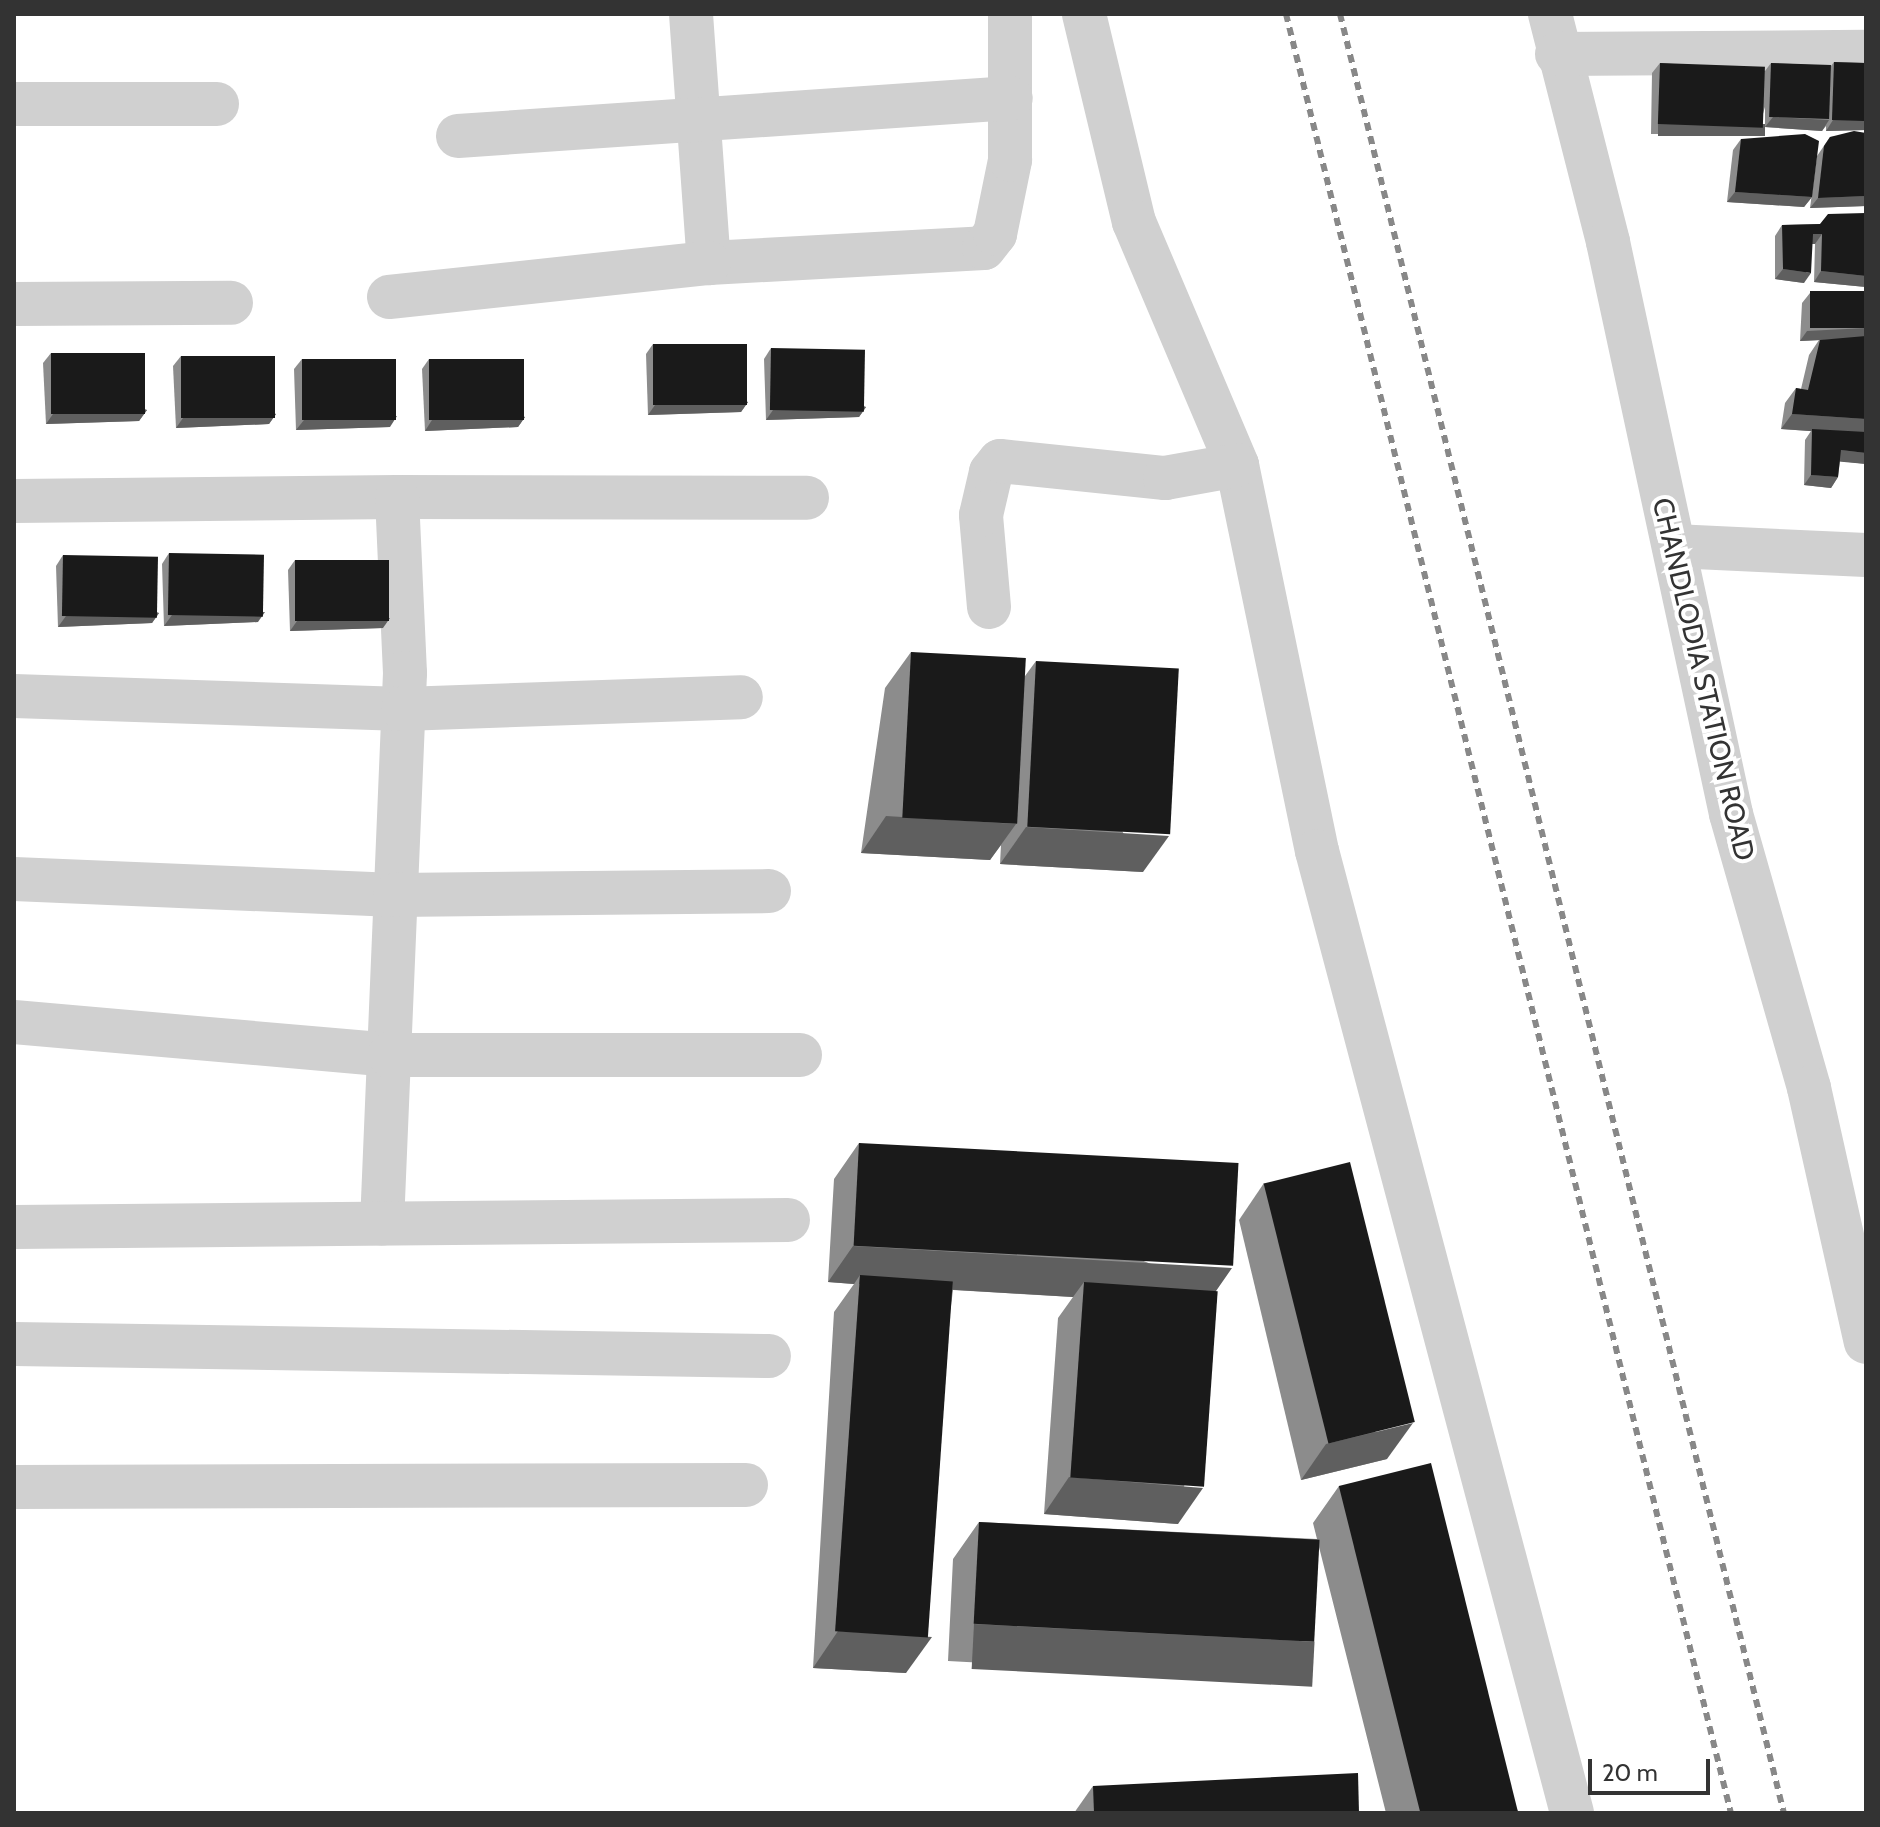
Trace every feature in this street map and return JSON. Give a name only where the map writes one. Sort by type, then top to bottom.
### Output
[{"type":"street","points":[[691,14],[709,263]]},
{"type":"street","points":[[389,297],[709,263],[984,248],[995,234],[1010,160],[1010,14]]},
{"type":"street","points":[[1084,14],[1134,222],[1237,465],[1317,851],[1572,1813]]},
{"type":"street","points":[[1553,34],[1866,52]]},
{"type":"street","name":"CHANDLODIA STATION ROAD","points":[[1553,34],[1608,242],[1731,814],[1809,1088],[1866,1342]]},
{"type":"street","points":[[458,136],[1011,98]]},
{"type":"street","points":[[14,104],[217,104]]},
{"type":"street","points":[[14,304],[231,303]]},
{"type":"street","points":[[989,607],[981,515],[991,472],[1000,461],[1165,478],[1237,465]]},
{"type":"street","points":[[382,1224],[403,709],[397,497]]},
{"type":"street","points":[[14,501],[397,497],[807,498]]},
{"type":"street","points":[[1674,546],[1866,555]]},
{"type":"street","points":[[14,696],[403,709],[741,697]]},
{"type":"street","points":[[14,879],[395,895],[769,891]]},
{"type":"street","points":[[14,1022],[389,1055],[800,1055]]},
{"type":"street","points":[[14,1227],[788,1220]]},
{"type":"street","points":[[14,1344],[769,1356]]},
{"type":"street","points":[[14,1487],[746,1485]]},
{"type":"building","points":[[1834,62],[1866,63],[1864,121],[1832,120]]},
{"type":"building","points":[[1660,63],[1765,67],[1763,128],[1658,124]]},
{"type":"building","points":[[1771,63],[1831,65],[1829,119],[1769,117]]},
{"type":"building","points":[[1854,131],[1866,133],[1866,196],[1818,198],[1824,146],[1830,137]]},
{"type":"building","points":[[1805,134],[1819,141],[1812,197],[1735,192],[1741,139]]},
{"type":"building","points":[[1866,213],[1866,276],[1821,271],[1822,234],[1813,234],[1811,273],[1783,269],[1782,225],[1820,224],[1828,214]]},
{"type":"building","points":[[1810,291],[1866,291],[1866,328],[1810,328]]},
{"type":"building","points":[[1866,336],[1866,419],[1792,414],[1796,388],[1808,390],[1820,340]]},
{"type":"building","points":[[653,344],[747,344],[747,405],[653,405]]},
{"type":"building","points":[[771,348],[865,350],[864,412],[770,410]]},
{"type":"building","points":[[51,353],[145,353],[145,414],[51,414]]},
{"type":"building","points":[[181,356],[275,356],[275,418],[181,418]]},
{"type":"building","points":[[302,359],[396,359],[396,420],[302,420]]},
{"type":"building","points":[[429,359],[524,359],[524,420],[429,420]]},
{"type":"building","points":[[1812,429],[1866,432],[1866,453],[1841,450],[1838,477],[1811,475]]},
{"type":"building","points":[[169,553],[264,555],[263,617],[168,615]]},
{"type":"building","points":[[63,555],[158,557],[157,618],[62,616]]},
{"type":"building","points":[[295,560],[389,560],[389,621],[295,621]]},
{"type":"building","points":[[911,652],[1026,658],[1017,824],[902,818]]},
{"type":"building","points":[[1036,661],[1179,668],[1170,834],[1027,827]]},
{"type":"building","points":[[859,1143],[1238,1163],[1233,1266],[854,1246]]},
{"type":"building","points":[[1350,1162],[1415,1422],[1328,1444],[1264,1184]]},
{"type":"building","points":[[860,1275],[953,1281],[928,1638],[835,1631]]},
{"type":"building","points":[[1084,1282],[1218,1291],[1204,1487],[1070,1478]]},
{"type":"building","points":[[1431,1463],[1518,1813],[1420,1813],[1339,1486]]},
{"type":"building","points":[[979,1522],[1320,1540],[1314,1642],[974,1624]]},
{"type":"building","points":[[1358,1773],[1359,1813],[1094,1813],[1093,1786]]},
{"type":"railway","points":[[1286,14],[1731,1813]]},
{"type":"railway","points":[[1340,14],[1784,1813]]}]
